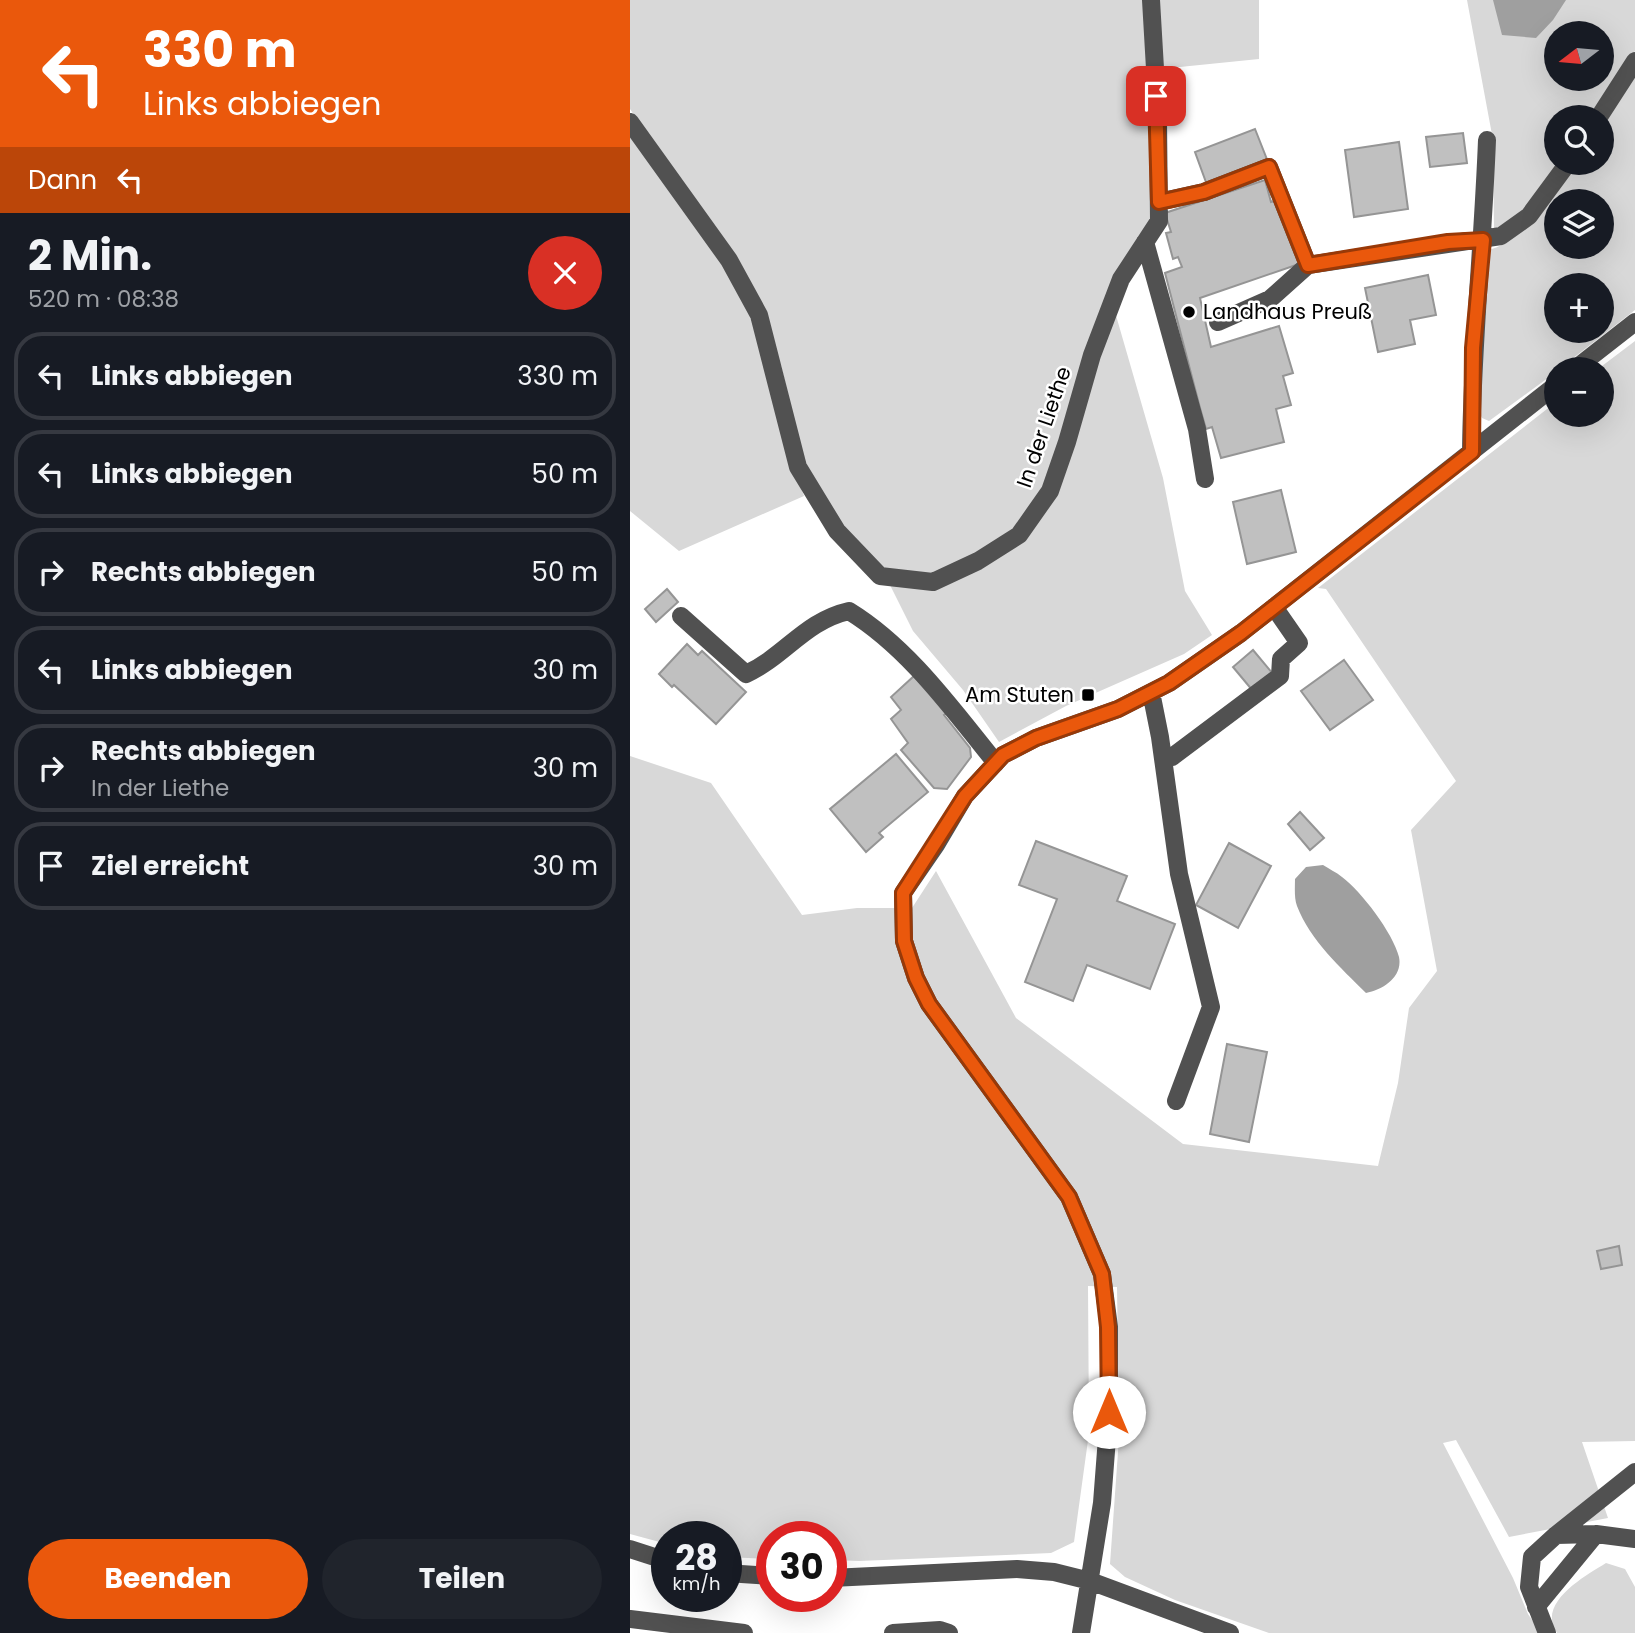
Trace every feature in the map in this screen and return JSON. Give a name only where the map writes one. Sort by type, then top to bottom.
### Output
[{"type":"street","name":"In der Liethe","points":[[630,122],[735,271],[759,315],[798,467],[837,531],[880,576],[933,582],[978,561],[1019,536],[1050,491],[1092,355],[1121,279],[1159,221],[1158,120],[1151,0]]},
{"type":"street","points":[[1607,105],[1635,61]]},
{"type":"street","points":[[1472,452],[1473,348],[1483,240],[1487,139]]},
{"type":"street","points":[[1159,202],[1204,192],[1269,167],[1308,265]]},
{"type":"street","points":[[1218,322],[1270,299],[1308,265],[1501,236],[1529,216],[1558,175]]},
{"type":"street","points":[[1145,242],[1196,429],[1205,479]]},
{"type":"street","points":[[1590,357],[1635,321]]},
{"type":"street","points":[[1081,1633],[1102,1503],[1109,1412],[1108,1327],[1102,1274],[1069,1197],[929,1004],[916,978],[904,941],[903,893],[965,796],[1003,755],[1036,738],[1118,709],[1169,683],[1274,607],[1544,395]]},
{"type":"street","points":[[1163,758],[1172,757],[1280,676],[1281,659],[1299,643],[1274,607]]},
{"type":"street","points":[[681,616],[746,674],[764,665],[808,628],[831,615],[849,611],[871,624],[908,660],[939,693],[996,763]]},
{"type":"street","points":[[1151,692],[1179,874],[1211,1007],[1176,1101]]},
{"type":"street","points":[[1547,1633],[1528,1587],[1532,1557],[1635,1472]]},
{"type":"street","points":[[1556,1535],[1596,1534],[1635,1539]]},
{"type":"street","points":[[1536,1607],[1596,1534]]},
{"type":"street","points":[[630,1549],[651,1556]]},
{"type":"street","points":[[847,1577],[1017,1569],[1054,1572],[1090,1581],[1230,1633]]},
{"type":"street","points":[[630,1619],[744,1633]]},
{"type":"street","points":[[893,1633],[940,1630],[949,1633]]},
{"type":"shaded area","points":[[630,0],[1143,0],[1151,125],[1151,220],[1042,489],[1017,530],[976,557],[931,573],[896,572],[877,566],[840,530],[806,469],[781,365],[678,181],[630,109]]},
{"type":"shaded area","points":[[1157,0],[1259,0],[1259,59],[1160,69]]},
{"type":"shaded area","points":[[1467,0],[1635,0],[1635,51],[1614,84],[1614,21],[1544,21],[1544,91],[1610,91],[1601,105],[1544,105],[1544,175],[1550,175],[1522,212],[1494,230],[1493,140]]},
{"type":"shaded area","points":[[1493,0],[1566,0],[1552,21],[1544,21],[1544,30],[1536,38],[1502,35]]},
{"type":"shaded area","points":[[1635,71],[1635,310],[1614,326],[1614,273],[1544,273],[1544,343],[1592,343],[1574,357],[1544,357],[1544,381],[1489,421],[1482,418],[1479,412],[1487,250],[1511,238],[1544,203],[1544,259],[1614,259],[1614,189],[1554,189],[1564,175],[1614,175],[1613,105]]},
{"type":"shaded area","points":[[630,132],[725,267],[754,318],[804,496],[679,551],[630,511]]},
{"type":"shaded area","points":[[1115,312],[1163,478],[1185,591],[1212,635],[1184,654],[1066,706],[999,742],[963,690],[913,631],[889,583],[933,588],[1021,543]]},
{"type":"shaded area","points":[[1635,341],[1635,1441],[1582,1442],[1608,1518],[1509,1537],[1456,1440],[1443,1443],[1513,1578],[1528,1614],[1541,1633],[1269,1633],[1175,1600],[1125,1577],[1110,1564],[1119,1438],[1117,1287],[1088,1286],[1089,1433],[1074,1542],[1051,1553],[859,1561],[847,1561],[847,1521],[756,1521],[756,1558],[742,1558],[742,1521],[651,1521],[651,1540],[630,1534],[630,756],[711,783],[802,915],[857,908],[912,908],[936,871],[1016,1018],[1183,1144],[1378,1166],[1398,1083],[1409,1008],[1437,971],[1411,830],[1456,781],[1326,589],[1318,588],[1544,411],[1544,427],[1614,427],[1614,357]]},
{"type":"shaded area","points":[[1323,865],[1350,883],[1375,913],[1396,947],[1399,957],[1398,971],[1379,989],[1366,993],[1346,974],[1318,942],[1297,906],[1295,879],[1306,867]]},
{"type":"shaded area","points":[[1606,1563],[1625,1569],[1635,1587],[1635,1633],[1557,1633],[1552,1622],[1558,1601],[1576,1583]]},
{"type":"building","points":[[1255,129],[1268,162],[1207,185],[1195,152]]},
{"type":"building","points":[[1463,133],[1467,163],[1430,167],[1426,137]]},
{"type":"building","points":[[1399,142],[1408,209],[1354,217],[1345,150]]},
{"type":"building","name":"Landhaus Preuß","points":[[1265,180],[1271,202],[1278,200],[1299,264],[1200,298],[1211,347],[1279,326],[1293,373],[1283,376],[1291,405],[1276,409],[1284,442],[1221,458],[1212,427],[1206,429],[1165,273],[1182,267],[1178,257],[1173,259],[1166,233],[1171,232],[1165,213]]},
{"type":"building","points":[[1428,275],[1436,315],[1410,320],[1415,344],[1378,352],[1365,288]]},
{"type":"building","points":[[1281,490],[1296,552],[1247,564],[1233,502]]},
{"type":"building","points":[[667,589],[678,602],[656,622],[645,609]]},
{"type":"building","points":[[687,644],[698,655],[702,651],[746,692],[716,724],[659,674]]},
{"type":"building","points":[[1253,650],[1273,674],[1253,691],[1233,667]]},
{"type":"building","points":[[1344,660],[1373,700],[1330,730],[1301,691]]},
{"type":"building","points":[[914,676],[948,712],[944,715],[970,748],[971,757],[947,789],[934,788],[901,750],[908,743],[891,719],[901,710],[891,697]]},
{"type":"building","points":[[896,754],[928,792],[879,833],[883,837],[866,852],[830,809]]},
{"type":"building","points":[[1300,812],[1324,838],[1310,850],[1288,824]]},
{"type":"building","points":[[1036,841],[1127,876],[1117,901],[1175,924],[1150,989],[1087,965],[1073,1001],[1025,982],[1057,899],[1019,885]]},
{"type":"building","points":[[1229,843],[1271,866],[1238,928],[1196,905]]},
{"type":"building","points":[[1227,1044],[1267,1052],[1249,1142],[1210,1134]]},
{"type":"building","points":[[1619,1246],[1622,1265],[1601,1269],[1597,1251]]},
{"type":"place","name":"Landhaus Preuß","points":[[1189,312]]},
{"type":"place","name":"Am Stuten","points":[[1088,695]]},
{"type":"route","points":[[1109,1412],[1108,1327],[1102,1274],[1069,1197],[929,1004],[916,978],[904,941],[903,893],[965,796],[1003,755],[1036,738],[1118,709],[1169,683],[1241,633],[1472,452],[1473,348],[1483,240],[1448,242],[1308,265],[1269,167],[1204,192],[1159,202],[1156,96]]}]
